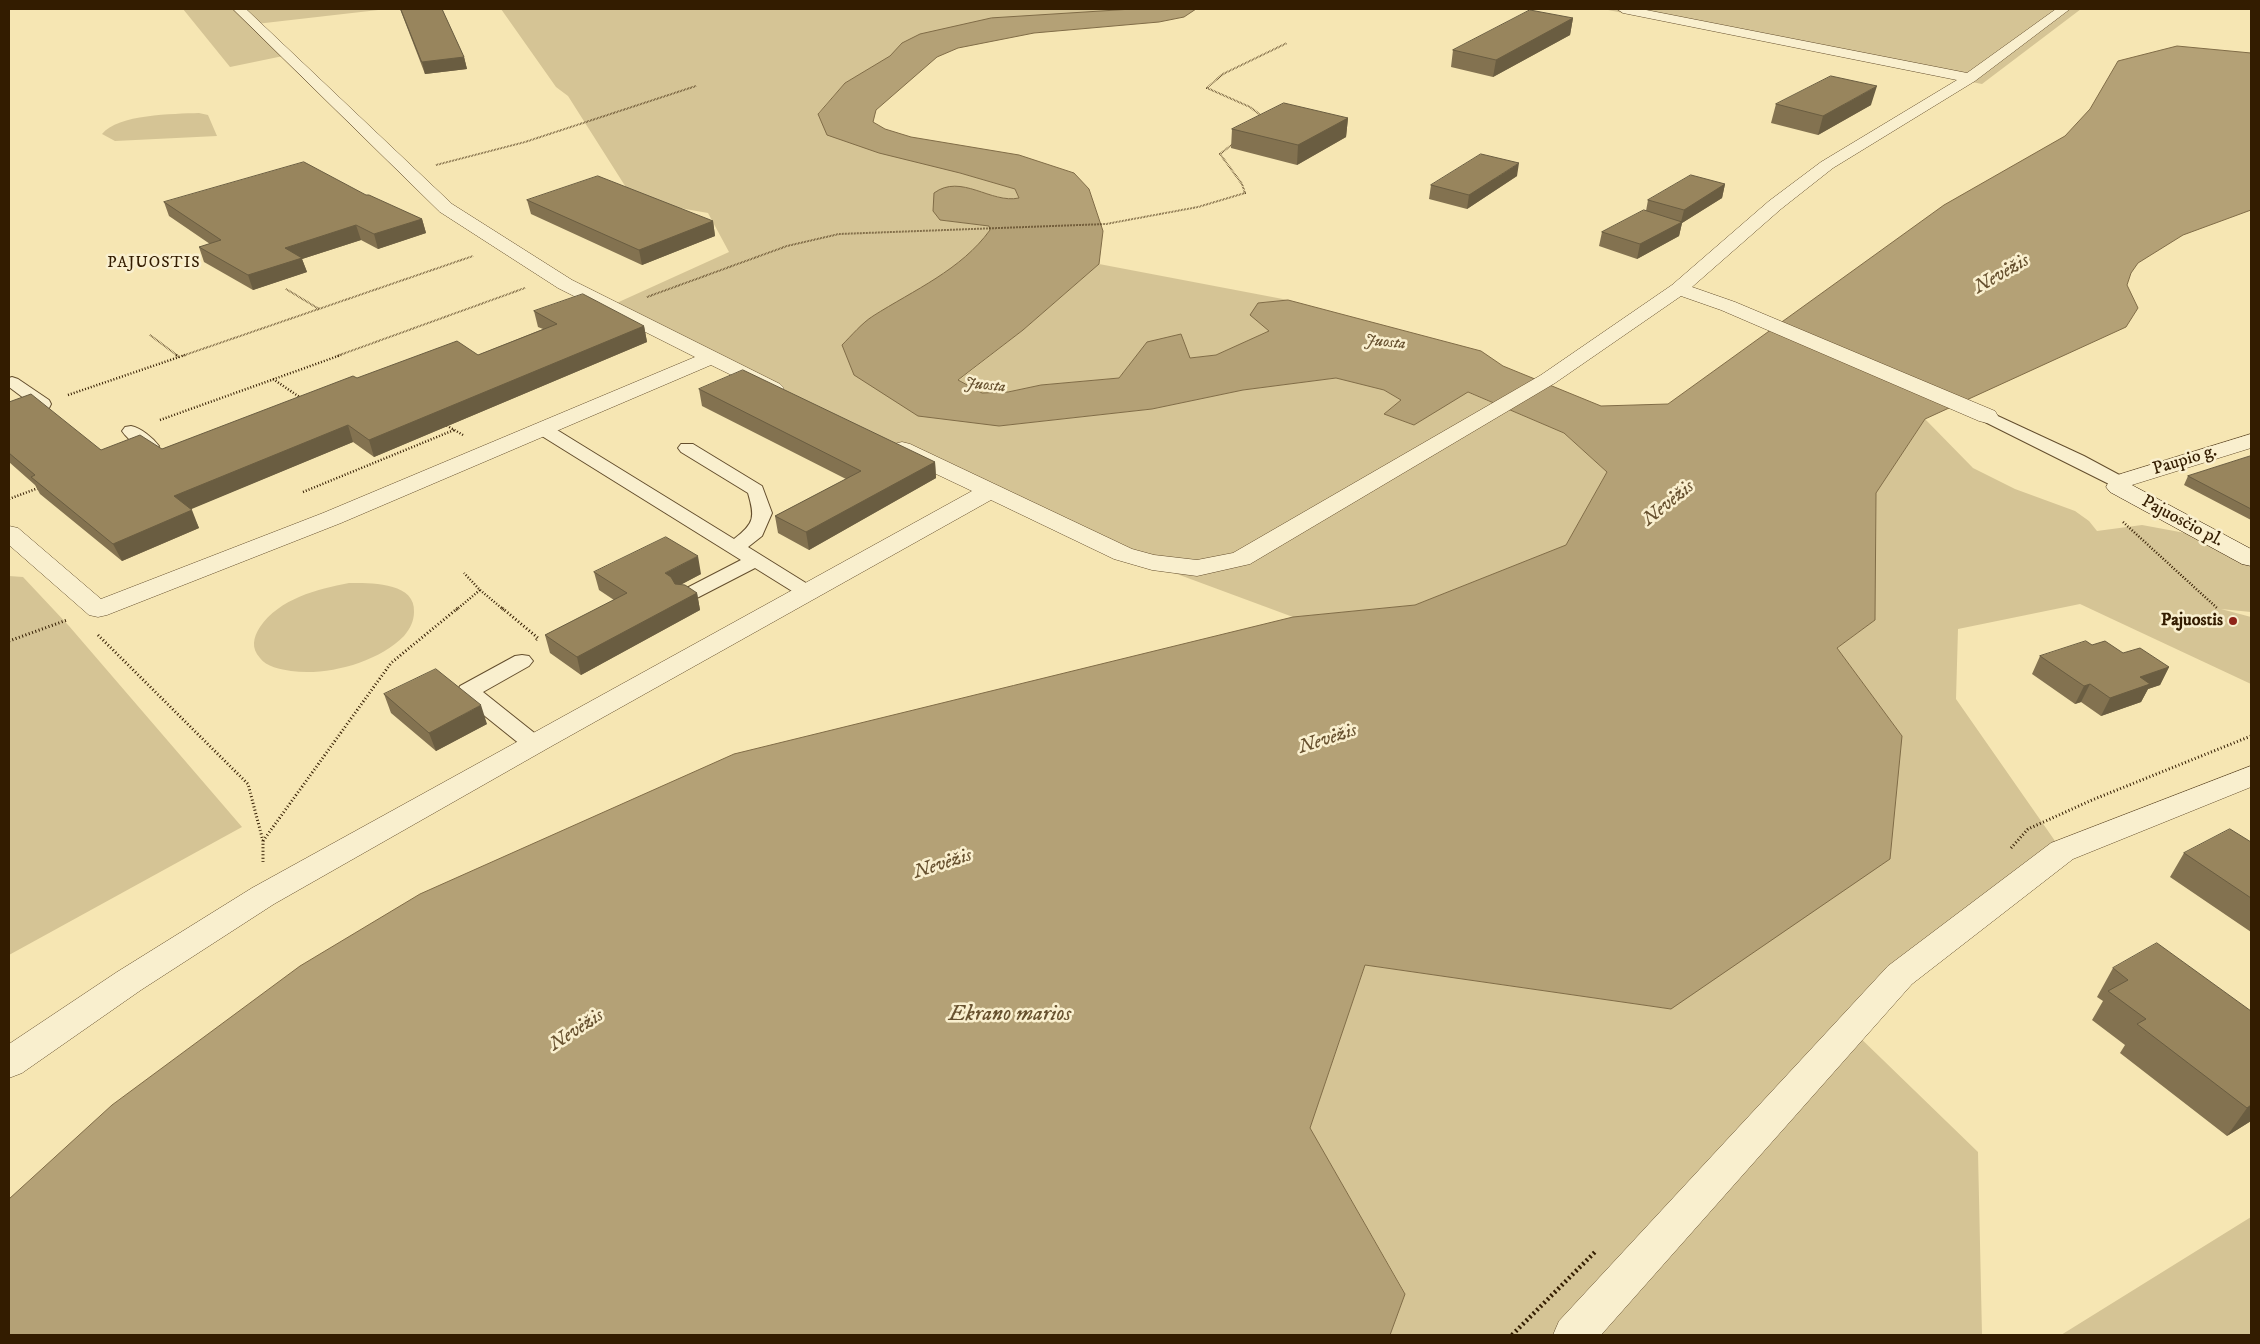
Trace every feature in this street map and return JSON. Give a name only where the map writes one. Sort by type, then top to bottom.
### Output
[{"type":"street","points":[[239,9],[446,208],[554,277],[710,358],[789,396]]},
{"type":"street","points":[[1623,9],[1970,78]]},
{"type":"street","points":[[886,442],[1123,554],[1152,562],[1197,568],[1241,559],[1496,412],[1548,379],[1679,289],[1775,205],[1827,165],[1970,78],[2064,9]]},
{"type":"street","points":[[1679,289],[1728,306],[1987,416]]},
{"type":"street","points":[[9,533],[98,609],[323,521],[710,358]]},
{"type":"street","name":"Paupio g.","points":[[2119,482],[2251,441]]},
{"type":"street","name":"Pajuosčio pl.","points":[[2119,482],[2118,487],[2149,506],[2251,559]]},
{"type":"street","points":[[9,1063],[129,981],[263,896],[990,491]]},
{"type":"street","points":[[1574,1335],[1900,975],[2062,851],[2251,776]]},
{"type":"lane","points":[[12,382],[43,404]]},
{"type":"lane","points":[[1987,416],[2119,482]]},
{"type":"lane","points":[[543,429],[807,592]]},
{"type":"lane","points":[[131,431],[150,446]]},
{"type":"lane","points":[[687,448],[756,490],[763,513],[755,532],[735,548]]},
{"type":"lane","points":[[686,596],[755,560]]},
{"type":"lane","points":[[522,661],[468,691],[534,744]]},
{"type":"path","points":[[1258,121],[1263,116],[1250,107],[1207,88],[1223,74],[1287,43]]},
{"type":"path","points":[[409,172],[525,142],[696,86]]},
{"type":"path","points":[[616,309],[787,246],[839,234],[980,227],[1106,224],[1198,207],[1245,193],[1242,184],[1220,154],[1240,138]]},
{"type":"path","points":[[43,404],[504,245]]},
{"type":"path","points":[[131,431],[554,277]]},
{"type":"path","points":[[286,289],[319,309]]},
{"type":"path","points":[[150,335],[180,357]]},
{"type":"path","points":[[272,379],[303,399]]},
{"type":"path","points":[[438,420],[470,440],[455,448],[469,460]]},
{"type":"path","points":[[303,492],[454,430]]},
{"type":"path","points":[[9,499],[44,486]]},
{"type":"path","points":[[2119,518],[2217,608]]},
{"type":"path","points":[[464,573],[480,590],[538,638],[522,661]]},
{"type":"path","points":[[264,841],[391,663],[480,590]]},
{"type":"path","points":[[9,641],[98,609]]},
{"type":"path","points":[[98,609],[93,630],[248,784],[264,841],[263,896]]},
{"type":"shaded area","points":[[183,9],[387,9],[256,24],[288,55],[230,67]]},
{"type":"shaded area","points":[[501,9],[1133,9],[902,43],[891,56],[845,83],[818,113],[960,173],[1015,189],[1019,198],[999,197],[961,188],[939,190],[940,220],[989,226],[990,230],[951,269],[871,317],[999,426],[1152,409],[1243,390],[1336,378],[1384,390],[1401,400],[1384,414],[1414,425],[1467,392],[1564,433],[1607,472],[1566,545],[1415,605],[1293,617],[1123,554],[610,306],[729,252],[708,213],[634,200],[568,96],[556,87]]},
{"type":"shaded area","points":[[1603,9],[2081,9],[1982,84]]},
{"type":"shaded area","points":[[199,113],[208,115],[217,136],[115,141],[102,134],[120,122],[133,119],[147,116]]},
{"type":"shaded area","points":[[1099,264],[1288,300],[1258,303],[1270,331],[1216,355],[1189,358],[1181,334],[1147,343],[1119,378],[1041,385],[1008,392],[981,393],[958,381],[1023,330]]},
{"type":"shaded area","points":[[1925,419],[1973,468],[2015,489],[2075,511],[2089,521],[2097,531],[2142,525],[2196,535],[2251,565],[2251,612],[2221,609],[2251,617],[2251,684],[2080,604],[1958,629],[1956,699],[2062,851],[1851,1029],[1978,1152],[1982,1335],[1390,1335],[1405,1293],[1310,1128],[1365,965],[1671,1009],[1902,736],[1837,648],[1875,620],[1876,493]]},
{"type":"shaded area","points":[[9,576],[23,577],[69,626],[242,827],[9,955]]},
{"type":"shaded area","points":[[349,583],[390,586],[408,595],[413,602],[414,615],[411,625],[404,636],[380,654],[366,660],[351,666],[320,671],[291,671],[274,667],[266,664],[257,654],[254,643],[258,631],[268,617],[277,609],[312,592]]},
{"type":"shaded area","points":[[2251,1217],[2251,1335],[2061,1335]]},
{"type":"water","name":"Ekrano marios","points":[[1133,9],[1196,9],[1184,17],[1159,22],[1034,33],[958,48],[937,57],[876,110],[873,122],[885,129],[911,137],[1019,155],[1074,173],[1089,189],[1103,231],[1099,264],[1023,330],[958,380],[982,393],[1008,392],[1041,385],[1119,378],[1147,342],[1181,334],[1190,358],[1216,355],[1269,331],[1250,315],[1258,303],[1288,300],[1481,351],[1503,366],[1601,406],[1668,404],[1944,205],[2065,136],[2090,109],[2118,61],[2177,46],[2251,53],[2251,210],[2183,235],[2138,263],[2131,273],[2127,285],[2138,308],[2126,327],[1925,419],[1876,493],[1875,620],[1837,648],[1902,736],[1890,859],[1671,1009],[1365,965],[1310,1128],[1405,1294],[1390,1335],[9,1335],[9,1199],[112,1105],[300,966],[420,894],[734,754],[1293,617],[1415,605],[1566,545],[1607,472],[1564,433],[1468,392],[1414,425],[1384,414],[1401,400],[1384,390],[1336,378],[1243,390],[1152,409],[999,426],[918,416],[854,375],[842,345],[869,319],[951,268],[965,257],[990,230],[989,226],[940,220],[933,211],[934,193],[944,188],[955,186],[1008,199],[1019,198],[1015,189],[879,153],[827,135],[818,114],[845,83],[890,56],[902,43],[920,34],[991,18]]},
{"type":"building","points":[[401,9],[442,9],[464,57],[422,62]]},
{"type":"building","points":[[1530,10],[1573,18],[1496,60],[1453,50]]},
{"type":"building","points":[[1831,76],[1877,86],[1823,116],[1776,104]]},
{"type":"building","points":[[1284,103],[1348,118],[1298,145],[1232,129]]},
{"type":"building","points":[[1481,154],[1519,163],[1469,195],[1431,185]]},
{"type":"building","points":[[304,162],[366,195],[422,219],[374,234],[356,225],[285,248],[302,258],[248,275],[199,247],[221,240],[164,202]]},
{"type":"building","points":[[1691,175],[1725,184],[1684,210],[1648,200]]},
{"type":"building","points":[[598,176],[713,221],[639,250],[527,200]]},
{"type":"building","points":[[1644,210],[1682,222],[1640,244],[1602,232]]},
{"type":"building","points":[[583,294],[644,326],[369,440],[348,425],[174,496],[192,510],[113,544],[31,477],[35,475],[9,453],[9,402],[31,394],[101,450],[140,435],[162,449],[353,376],[357,378],[457,341],[478,355],[557,324],[534,311]]},
{"type":"building","points":[[743,370],[935,462],[806,532],[775,516],[861,471],[699,389]]},
{"type":"building","points":[[2251,456],[2251,509],[2188,476]]},
{"type":"building","points":[[666,537],[698,556],[665,573],[671,577],[675,584],[685,585],[697,593],[577,657],[545,635],[627,593],[594,572]]},
{"type":"building","points":[[2086,641],[2092,645],[2105,641],[2123,653],[2140,648],[2169,667],[2140,677],[2150,684],[2110,698],[2090,684],[2084,686],[2040,656]]},
{"type":"building","points":[[436,669],[481,705],[429,733],[384,694]]},
{"type":"building","points":[[2230,829],[2251,842],[2251,898],[2184,853]]},
{"type":"building","points":[[2157,943],[2251,1011],[2251,1105],[2247,1108],[2137,1024],[2146,1019],[2108,991],[2128,980],[2113,968]]},
{"type":"place","name":"Pajuostis","points":[[2233,621]]},
{"type":"district","name":"PAJUOSTIS","points":[[154,264]]},
{"type":"water label","name":"Nevėžis","points":[[2002,275]]},
{"type":"water label","name":"Juosta","points":[[1385,343]]},
{"type":"water label","name":"Juosta","points":[[985,386]]},
{"type":"water label","name":"Nevėžis","points":[[1669,504]]},
{"type":"water label","name":"Nevėžis","points":[[1328,740]]},
{"type":"water label","name":"Nevėžis","points":[[943,865]]},
{"type":"water label","name":"Nevėžis","points":[[577,1031]]}]
